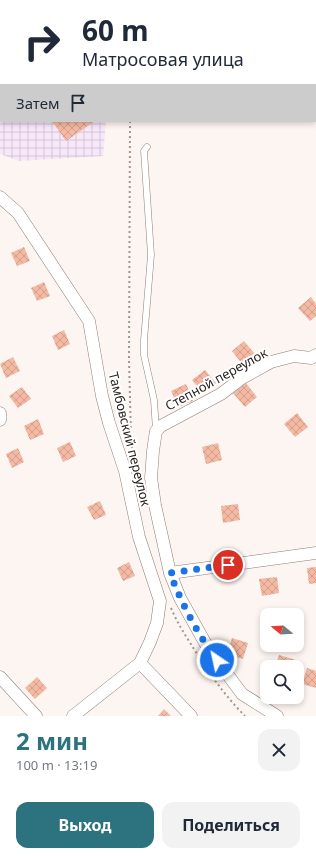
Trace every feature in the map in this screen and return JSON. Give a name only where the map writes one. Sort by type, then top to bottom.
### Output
[{"type":"street","name":"Тамбовский переулок","points":[[0,197],[18,213],[89,321],[108,423],[125,471],[140,537],[160,600],[157,623],[140,663]]},
{"type":"street","name":"Степной переулок","points":[[156,431],[171,420],[221,394],[242,378],[271,362],[294,356],[314,358]]},
{"type":"street","points":[[0,413],[0,420]]},
{"type":"street","points":[[156,431],[151,478],[155,505],[170,573],[180,598],[208,648],[242,694],[277,716]]},
{"type":"street","points":[[170,573],[316,553]]},
{"type":"street","points":[[73,716],[140,663],[191,716]]},
{"type":"street","points":[[0,677],[36,716]]},
{"type":"lane","points":[[147,147],[144,151],[151,255],[144,355],[154,400],[156,431]]},
{"type":"shaded area","points":[[0,122],[106,122],[103,156],[19,161],[0,154]]},
{"type":"building","points":[[53,122],[94,122],[66,141]]},
{"type":"building","points":[[24,247],[30,261],[17,266],[11,253]]},
{"type":"building","points":[[44,282],[50,296],[37,301],[31,288]]},
{"type":"building","points":[[311,297],[316,304],[316,316],[310,321],[298,308]]},
{"type":"building","points":[[64,330],[70,344],[58,350],[52,336]]},
{"type":"building","points":[[244,341],[255,354],[243,365],[232,351]]},
{"type":"building","points":[[13,357],[20,371],[6,378],[0,364]]},
{"type":"building","points":[[205,370],[216,383],[203,394],[192,380]]},
{"type":"building","points":[[246,383],[257,397],[245,407],[233,393]]},
{"type":"building","points":[[186,384],[193,401],[178,407],[171,391]]},
{"type":"building","points":[[22,387],[31,399],[18,408],[9,396]]},
{"type":"building","points":[[297,413],[308,427],[295,437],[284,424]]},
{"type":"building","points":[[38,419],[44,434],[30,440],[24,426]]},
{"type":"building","points":[[70,442],[76,456],[63,462],[57,448]]},
{"type":"building","points":[[218,443],[222,460],[206,464],[202,447]]},
{"type":"building","points":[[18,448],[24,462],[12,468],[6,454]]},
{"type":"building","points":[[100,501],[106,515],[94,520],[87,507]]},
{"type":"building","points":[[238,504],[240,520],[223,523],[221,506]]},
{"type":"building","points":[[129,562],[135,576],[123,581],[117,568]]},
{"type":"building","points":[[316,567],[316,583],[309,584],[307,568]]},
{"type":"building","points":[[277,577],[279,593],[262,596],[259,579]]},
{"type":"building","points":[[232,638],[248,643],[243,659],[227,654]]},
{"type":"building","points":[[279,655],[296,660],[277,660]]},
{"type":"building","points":[[307,668],[316,671],[316,688],[304,685],[304,678]]},
{"type":"building","points":[[37,677],[47,688],[35,699],[25,688]]},
{"type":"building","points":[[164,709],[171,716],[158,716]]},
{"type":"route","points":[[217,660],[208,648],[180,598],[170,573],[228,565]]}]
